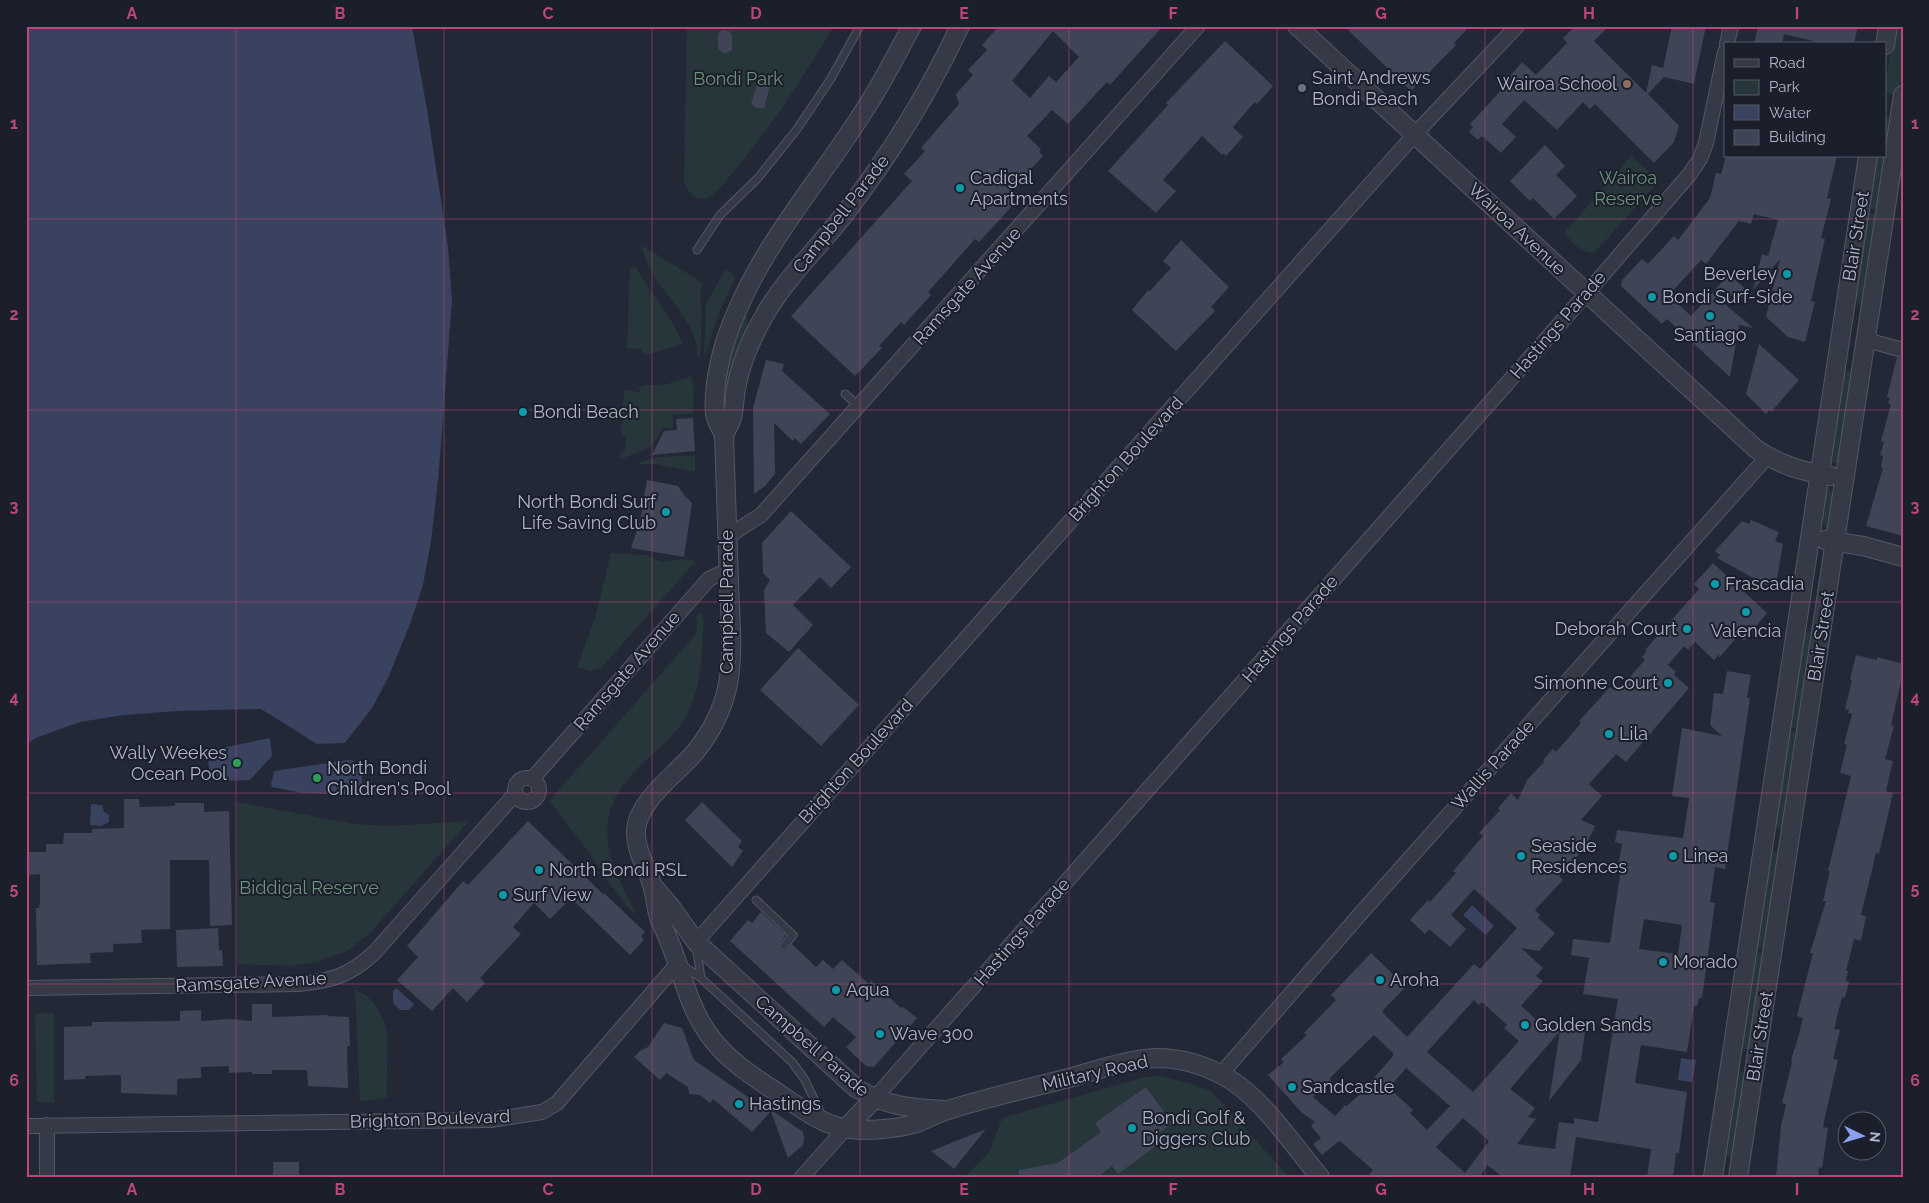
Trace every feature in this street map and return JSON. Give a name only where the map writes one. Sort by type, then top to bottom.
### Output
[{"type":"street","name":"Campbell Parade","points":[[912,26],[867,106],[774,240],[752,278],[731,324],[718,374],[716,416],[724,435],[730,661],[727,685],[720,710],[708,734],[698,749],[646,805],[637,824],[638,848],[653,886],[657,915],[678,963],[689,998],[707,1032],[721,1050],[738,1066],[808,1113],[827,1123],[846,1129],[894,1128],[917,1122],[946,1110]]},
{"type":"street","name":"Campbell Parade","points":[[724,435],[732,417],[737,382],[744,358],[768,309],[784,285],[842,218],[880,166],[927,93],[960,26]]},
{"type":"street","name":"Ramsgate Avenue","points":[[727,537],[761,515],[860,407],[1198,26]]},
{"type":"street","name":"Wairoa Avenue","points":[[1297,26],[1749,443],[1768,457],[1795,469],[1844,478]]},
{"type":"street","name":"Brighton Boulevard","points":[[26,1126],[481,1120],[542,1112],[557,1103],[696,942],[1415,134],[1517,26]]},
{"type":"street","points":[[1727,42],[1731,26]]},
{"type":"street","points":[[1885,42],[1888,26]]},
{"type":"street","name":"Hastings Parade","points":[[802,1177],[874,1099],[1587,294],[1689,176],[1700,159],[1706,143],[1724,57]]},
{"type":"street","name":"Blair Street","points":[[1738,1177],[1866,340],[1896,103]]},
{"type":"street","name":"Blair Street","points":[[1713,1177],[1868,158]]},
{"type":"street","points":[[1841,334],[1903,350]]},
{"type":"street","name":"Wallis Parade","points":[[1221,1074],[1362,912],[1768,457]]},
{"type":"street","points":[[1810,538],[1903,557]]},
{"type":"street","name":"Ramsgate Avenue","points":[[26,988],[298,984],[321,982],[343,976],[362,965],[374,954],[516,794],[523,801],[534,800],[538,791],[537,784],[532,779],[709,578],[728,570]]},
{"type":"street","points":[[1765,838],[1789,842]]},
{"type":"street","name":"Campbell Parade","points":[[653,886],[696,942],[841,1075],[874,1099],[904,1106],[946,1110]]},
{"type":"street","points":[[1732,1058],[1756,1062]]},
{"type":"street","name":"Military Road","points":[[946,1110],[1145,1059],[1176,1060],[1206,1068],[1234,1081],[1253,1097],[1320,1177]]},
{"type":"street","points":[[47,1125],[47,1177]]},
{"type":"lane","points":[[697,250],[720,215],[758,178],[797,129],[830,80],[860,26]]},
{"type":"lane","points":[[846,394],[860,407]]},
{"type":"lane","points":[[756,900],[793,935],[784,946]]},
{"type":"lane","points":[[696,942],[701,978]]},
{"type":"lane","points":[[678,963],[701,978],[792,1062],[805,1080],[814,1103],[827,1123]]},
{"type":"green space","name":"Bondi Park","points":[[687,26],[834,26],[800,81],[750,152],[720,188],[709,197],[700,199],[687,189],[684,181]]},
{"type":"green space","points":[[1894,26],[1903,26],[1901,80],[1895,95],[1886,92]]},
{"type":"green space","points":[[1886,117],[1892,119],[1880,210],[1866,208],[1874,158],[1886,158]]},
{"type":"green space","name":"Wairoa Reserve","points":[[1631,156],[1659,181],[1595,252],[1586,252],[1574,244],[1564,233]]},
{"type":"green space","points":[[1866,213],[1879,215],[1864,303],[1861,304],[1854,301]]},
{"type":"green space","points":[[641,245],[703,283],[700,293],[702,313],[700,358],[697,357],[697,346],[688,324],[653,275]]},
{"type":"green space","points":[[630,267],[636,268],[673,324],[683,344],[646,355],[641,349],[627,348]]},
{"type":"green space","points":[[725,270],[733,274],[735,279],[720,310],[704,358],[706,304]]},
{"type":"green space","points":[[746,311],[748,331],[730,377],[723,419],[723,395],[730,352]]},
{"type":"green space","points":[[1853,371],[1841,459],[1838,462],[1830,463],[1843,372]]},
{"type":"green space","points":[[691,376],[694,389],[693,414],[673,415],[673,428],[663,428],[651,447],[621,459],[620,452],[625,451],[626,436],[621,435],[624,390],[640,392],[639,387],[642,386],[663,385]]},
{"type":"green space","points":[[695,455],[695,472],[655,464],[640,464],[640,462],[658,457]]},
{"type":"green space","points":[[1827,486],[1835,499],[1829,532],[1822,522],[1821,516]]},
{"type":"green space","points":[[611,553],[647,555],[663,562],[682,559],[696,561],[601,668],[590,671],[577,667],[595,618]]},
{"type":"green space","points":[[698,614],[701,614],[703,617],[703,643],[698,681],[691,706],[676,731],[624,784],[614,802],[608,819],[607,837],[610,854],[625,892],[636,913],[634,914],[550,800],[696,634],[698,620],[695,619]]},
{"type":"green space","points":[[1803,632],[1814,633],[1801,729],[1787,727]]},
{"type":"green space","points":[[1786,731],[1801,733],[1784,828],[1779,829],[1774,826]]},
{"type":"green space","name":"Biddigal Reserve","points":[[237,802],[355,824],[390,826],[469,821],[370,933],[349,950],[318,962],[289,966],[237,964]]},
{"type":"green space","points":[[1770,852],[1780,853],[1768,949],[1754,947]]},
{"type":"green space","points":[[1752,952],[1766,954],[1750,1049],[1741,1049]]},
{"type":"green space","points":[[355,990],[365,995],[379,1011],[386,1028],[387,1098],[360,1101]]},
{"type":"green space","points":[[54,1013],[54,1102],[37,1102],[35,1014]]},
{"type":"green space","points":[[1741,1071],[1747,1074],[1736,1158],[1722,1155],[1736,1072]]},
{"type":"green space","points":[[1159,1076],[1190,1083],[1212,1092],[1289,1177],[965,1177],[990,1151],[1002,1118],[1145,1077]]},
{"type":"water","points":[[26,26],[412,26],[448,247],[452,301],[438,481],[431,542],[423,585],[410,624],[388,678],[372,708],[345,743],[317,744],[261,709],[178,711],[124,715],[80,722],[38,737],[26,744]]},
{"type":"water","name":"Wally Weekes Ocean Pool","points":[[270,738],[272,756],[250,780],[225,781],[209,769],[207,751]]},
{"type":"water","name":"North Bondi Children's Pool","points":[[348,760],[354,761],[361,767],[363,795],[303,793],[272,787],[271,784],[274,771]]},
{"type":"water","points":[[91,804],[102,805],[104,812],[109,815],[109,822],[101,826],[90,825]]},
{"type":"water","points":[[1472,905],[1494,926],[1486,935],[1463,915]]},
{"type":"water","points":[[396,988],[414,1004],[409,1010],[400,1010],[393,1003],[393,991]]},
{"type":"water","points":[[1681,1058],[1696,1060],[1692,1082],[1678,1080]]},
{"type":"building","points":[[999,26],[1163,26],[1110,85],[1107,82],[1068,124],[1052,110],[1027,136],[1041,149],[1039,152],[1043,156],[1006,196],[1015,203],[979,242],[975,239],[928,292],[931,295],[904,325],[901,322],[879,346],[882,348],[855,376],[791,316],[912,181],[904,174],[925,151],[921,148],[959,104],[956,94],[973,75],[968,70],[987,50],[982,45]],"holes":[[[1053,31],[1079,57],[1056,82],[1049,76],[1030,98],[1012,81]]]},
{"type":"building","points":[[1344,26],[1470,26],[1454,43],[1456,45],[1411,91]]},
{"type":"building","points":[[1575,26],[1609,26],[1594,41],[1646,93],[1652,65],[1663,68],[1672,26],[1706,26],[1694,84],[1664,77],[1648,94],[1679,126],[1674,142],[1654,163],[1595,104],[1590,109],[1583,102],[1557,130],[1524,100],[1502,124],[1516,137],[1501,153],[1482,136],[1478,140],[1469,132],[1473,127],[1470,124],[1507,84],[1505,82],[1522,62],[1536,75],[1567,43],[1563,38]]},
{"type":"building","points":[[1758,26],[1858,26],[1854,42],[1817,42],[1784,34],[1782,42],[1754,42]]},
{"type":"building","points":[[723,30],[729,31],[732,35],[732,50],[726,53],[721,52],[718,48],[719,32]]},
{"type":"building","points":[[1225,41],[1273,86],[1257,104],[1255,102],[1233,127],[1243,137],[1226,156],[1223,153],[1222,155],[1202,136],[1163,180],[1176,191],[1156,213],[1108,171],[1168,105],[1166,103]]},
{"type":"building","points":[[757,85],[770,86],[764,108],[757,108],[751,104]]},
{"type":"building","points":[[1545,145],[1565,166],[1556,175],[1577,196],[1554,219],[1533,198],[1530,201],[1510,181]]},
{"type":"building","points":[[1725,158],[1837,158],[1827,198],[1831,199],[1821,238],[1825,239],[1811,301],[1815,302],[1805,342],[1788,337],[1766,317],[1780,259],[1753,290],[1762,254],[1768,256],[1778,220],[1754,214],[1751,224],[1739,221],[1706,264],[1701,260],[1669,295],[1691,316],[1712,293],[1753,328],[1739,325],[1730,377],[1667,319],[1662,324],[1621,286],[1622,280],[1642,259],[1648,264],[1674,236],[1678,240],[1710,198],[1716,173],[1721,174]]},
{"type":"building","points":[[1181,240],[1229,287],[1211,307],[1215,311],[1176,351],[1132,310],[1148,290],[1150,291],[1171,268],[1163,261]]},
{"type":"building","points":[[1729,274],[1758,301],[1713,292]]},
{"type":"building","points":[[1759,344],[1799,380],[1771,412],[1769,410],[1766,414],[1746,394]]},
{"type":"building","points":[[1897,357],[1903,359],[1903,536],[1866,526],[1883,468],[1881,467],[1883,456],[1880,455],[1884,442],[1881,441],[1891,404],[1888,403],[1890,398],[1887,397]]},
{"type":"building","points":[[766,360],[784,364],[782,371],[830,414],[801,444],[795,438],[793,441],[774,423],[775,474],[765,486],[754,494],[753,408]]},
{"type":"building","points":[[693,418],[695,451],[652,455],[664,431],[677,430],[676,419]]},
{"type":"building","name":"North Bondi Surf Life Saving Club","points":[[647,480],[678,486],[692,503],[684,557],[631,548],[640,521]]},
{"type":"building","points":[[791,511],[851,567],[831,588],[820,577],[793,605],[813,625],[789,652],[766,633],[764,590],[770,580],[763,573],[762,543]]},
{"type":"building","points":[[1751,520],[1779,532],[1775,541],[1783,544],[1775,590],[1717,558],[1720,555],[1715,551],[1742,521],[1749,524]]},
{"type":"building","points":[[1713,563],[1767,613],[1744,641],[1738,636],[1719,658],[1719,654],[1714,660],[1695,642],[1688,650],[1684,646],[1668,665],[1676,672],[1674,675],[1689,688],[1626,762],[1616,754],[1589,784],[1602,796],[1581,820],[1595,826],[1584,849],[1559,876],[1563,880],[1535,910],[1540,915],[1538,918],[1555,933],[1539,951],[1521,948],[1543,968],[1536,976],[1543,981],[1521,1006],[1544,1026],[1585,1032],[1581,1060],[1549,1101],[1560,1031],[1510,1089],[1535,1108],[1528,1117],[1536,1119],[1517,1144],[1555,1149],[1559,1122],[1574,1124],[1574,1118],[1598,1122],[1618,999],[1583,994],[1589,958],[1571,955],[1573,939],[1610,943],[1621,868],[1618,867],[1622,844],[1615,842],[1617,830],[1683,838],[1689,798],[1672,796],[1682,728],[1722,736],[1710,725],[1714,693],[1723,694],[1727,671],[1751,675],[1747,698],[1750,698],[1725,869],[1715,867],[1710,902],[1715,903],[1702,998],[1699,998],[1697,1006],[1694,1006],[1687,1052],[1641,1045],[1635,1083],[1687,1092],[1679,1153],[1676,1153],[1673,1177],[1647,1177],[1651,1149],[1576,1137],[1570,1177],[1503,1177],[1487,1165],[1480,1177],[1367,1177],[1373,1170],[1339,1141],[1322,1155],[1313,1144],[1321,1138],[1311,1126],[1315,1122],[1301,1112],[1268,1075],[1284,1062],[1281,1059],[1307,1035],[1304,1033],[1336,1000],[1331,995],[1371,953],[1406,987],[1383,1010],[1383,1013],[1407,1037],[1474,964],[1480,969],[1517,928],[1474,889],[1451,915],[1466,929],[1450,947],[1429,929],[1425,934],[1410,920],[1428,900],[1430,902],[1456,873],[1453,871],[1483,836],[1479,833],[1500,810],[1498,808],[1511,793],[1518,800],[1527,780],[1545,761],[1543,760],[1553,749],[1556,752],[1581,723],[1579,721],[1610,687],[1613,690],[1617,685],[1620,688],[1645,660],[1642,657],[1647,651],[1645,650],[1699,589],[1694,584]],"holes":[[[1644,919],[1682,925],[1678,954],[1639,949]],[[1474,1000],[1479,1005],[1482,1002],[1507,1025],[1504,1028],[1519,1041],[1473,1092],[1427,1052]],[[1374,1035],[1393,1053],[1393,1056],[1359,1095],[1347,1106],[1345,1105],[1335,1116],[1313,1097],[1331,1080],[1329,1079]],[[1406,1068],[1450,1106],[1427,1130],[1410,1113],[1413,1110],[1389,1088]],[[1463,1118],[1489,1141],[1465,1173],[1436,1147]]]},
{"type":"building","points":[[798,648],[859,705],[821,746],[760,690]]},
{"type":"building","points":[[1856,655],[1877,660],[1877,657],[1903,664],[1903,673],[1891,725],[1894,726],[1885,759],[1893,761],[1886,791],[1893,793],[1879,854],[1876,853],[1861,915],[1866,916],[1861,941],[1854,939],[1846,971],[1848,971],[1846,981],[1849,982],[1845,998],[1842,997],[1834,1029],[1840,1030],[1833,1059],[1838,1060],[1823,1127],[1828,1128],[1822,1168],[1819,1167],[1818,1177],[1776,1177],[1781,1126],[1786,1104],[1782,1103],[1803,1018],[1797,1016],[1813,953],[1810,953],[1826,901],[1823,901],[1830,871],[1828,871],[1851,776],[1840,773],[1847,745],[1844,744],[1852,714],[1848,713],[1849,710],[1845,709]]},
{"type":"building","points":[[124,799],[139,799],[140,807],[175,806],[175,803],[204,803],[204,812],[229,811],[232,925],[210,926],[209,860],[170,860],[170,929],[141,930],[142,943],[113,944],[113,952],[90,953],[91,963],[37,965],[36,908],[39,908],[40,902],[40,874],[26,875],[26,852],[46,852],[46,844],[63,844],[64,833],[92,833],[92,829],[124,828]]},
{"type":"building","points":[[702,802],[742,841],[738,847],[743,851],[732,867],[685,820]]},
{"type":"building","points":[[528,821],[645,932],[641,936],[644,940],[630,955],[571,898],[550,919],[534,903],[513,927],[521,934],[480,978],[485,983],[467,1002],[453,988],[432,1011],[397,980],[418,957],[407,946],[463,881],[468,885]]},
{"type":"building","points":[[761,912],[786,935],[779,945],[781,950],[786,951],[792,944],[816,967],[823,960],[833,969],[842,960],[869,984],[871,981],[901,1008],[903,1007],[917,1018],[874,1067],[866,1066],[846,1047],[856,1037],[833,1017],[824,1027],[730,941],[748,920],[752,923]]},
{"type":"building","points":[[218,928],[219,950],[222,950],[223,966],[177,967],[176,930]]},
{"type":"building","points":[[252,1004],[272,1004],[272,1017],[328,1015],[349,1017],[350,1046],[347,1046],[348,1088],[308,1086],[307,1070],[272,1070],[272,1074],[252,1074],[252,1072],[229,1073],[229,1066],[201,1067],[201,1078],[177,1079],[177,1095],[121,1093],[121,1075],[85,1076],[85,1079],[64,1080],[64,1027],[92,1026],[92,1022],[180,1021],[180,1011],[201,1010],[201,1021],[230,1019],[252,1021]]},
{"type":"building","points":[[664,1023],[682,1028],[694,1060],[770,1112],[752,1132],[713,1099],[710,1103],[700,1095],[689,1094],[688,1087],[666,1073],[660,1080],[634,1057],[648,1047]]},
{"type":"building","name":"Bondi Golf & Diggers Club","points":[[1146,1087],[1172,1123],[1159,1133],[1164,1140],[1118,1174],[1112,1166],[1098,1177],[1019,1177],[1019,1170],[1058,1163],[1101,1132],[1095,1123]]},
{"type":"building","points":[[770,1109],[803,1132],[803,1145],[788,1158]]},
{"type":"building","points":[[986,1129],[954,1169],[931,1151]]},
{"type":"building","points":[[273,1162],[299,1162],[299,1177],[273,1177]]},
{"type":"place","name":"Wairoa School","points":[[1627,84]]},
{"type":"place","name":"Saint Andrews Bondi Beach","points":[[1302,88]]},
{"type":"place","name":"Cadigal Apartments","points":[[960,188]]},
{"type":"place","name":"Beverley","points":[[1787,274]]},
{"type":"place","name":"Bondi Surf-Side","points":[[1652,297]]},
{"type":"place","name":"Santiago","points":[[1710,316]]},
{"type":"place","name":"Bondi Beach","points":[[523,412]]},
{"type":"place","name":"North Bondi Surf Life Saving Club","points":[[666,512]]},
{"type":"place","name":"Frascadia","points":[[1715,584]]},
{"type":"place","name":"Valencia","points":[[1746,612]]},
{"type":"place","name":"Deborah Court","points":[[1687,629]]},
{"type":"place","name":"Simonne Court","points":[[1668,683]]},
{"type":"place","name":"Lila","points":[[1609,734]]},
{"type":"place","name":"Wally Weekes Ocean Pool","points":[[237,763]]},
{"type":"place","name":"North Bondi Children's Pool","points":[[317,778]]},
{"type":"place","name":"Seaside Residences","points":[[1521,856]]},
{"type":"place","name":"Linea","points":[[1673,856]]},
{"type":"place","name":"North Bondi RSL","points":[[539,870]]},
{"type":"place","name":"Surf View","points":[[503,895]]},
{"type":"place","name":"Morado","points":[[1663,962]]},
{"type":"place","name":"Aroha","points":[[1380,980]]},
{"type":"place","name":"Aqua","points":[[836,990]]},
{"type":"place","name":"Golden Sands","points":[[1525,1025]]},
{"type":"place","name":"Wave 300","points":[[880,1034]]},
{"type":"place","name":"Sandcastle","points":[[1292,1087]]},
{"type":"place","name":"Hastings","points":[[739,1104]]},
{"type":"place","name":"Bondi Golf & Diggers Club","points":[[1132,1128]]}]
